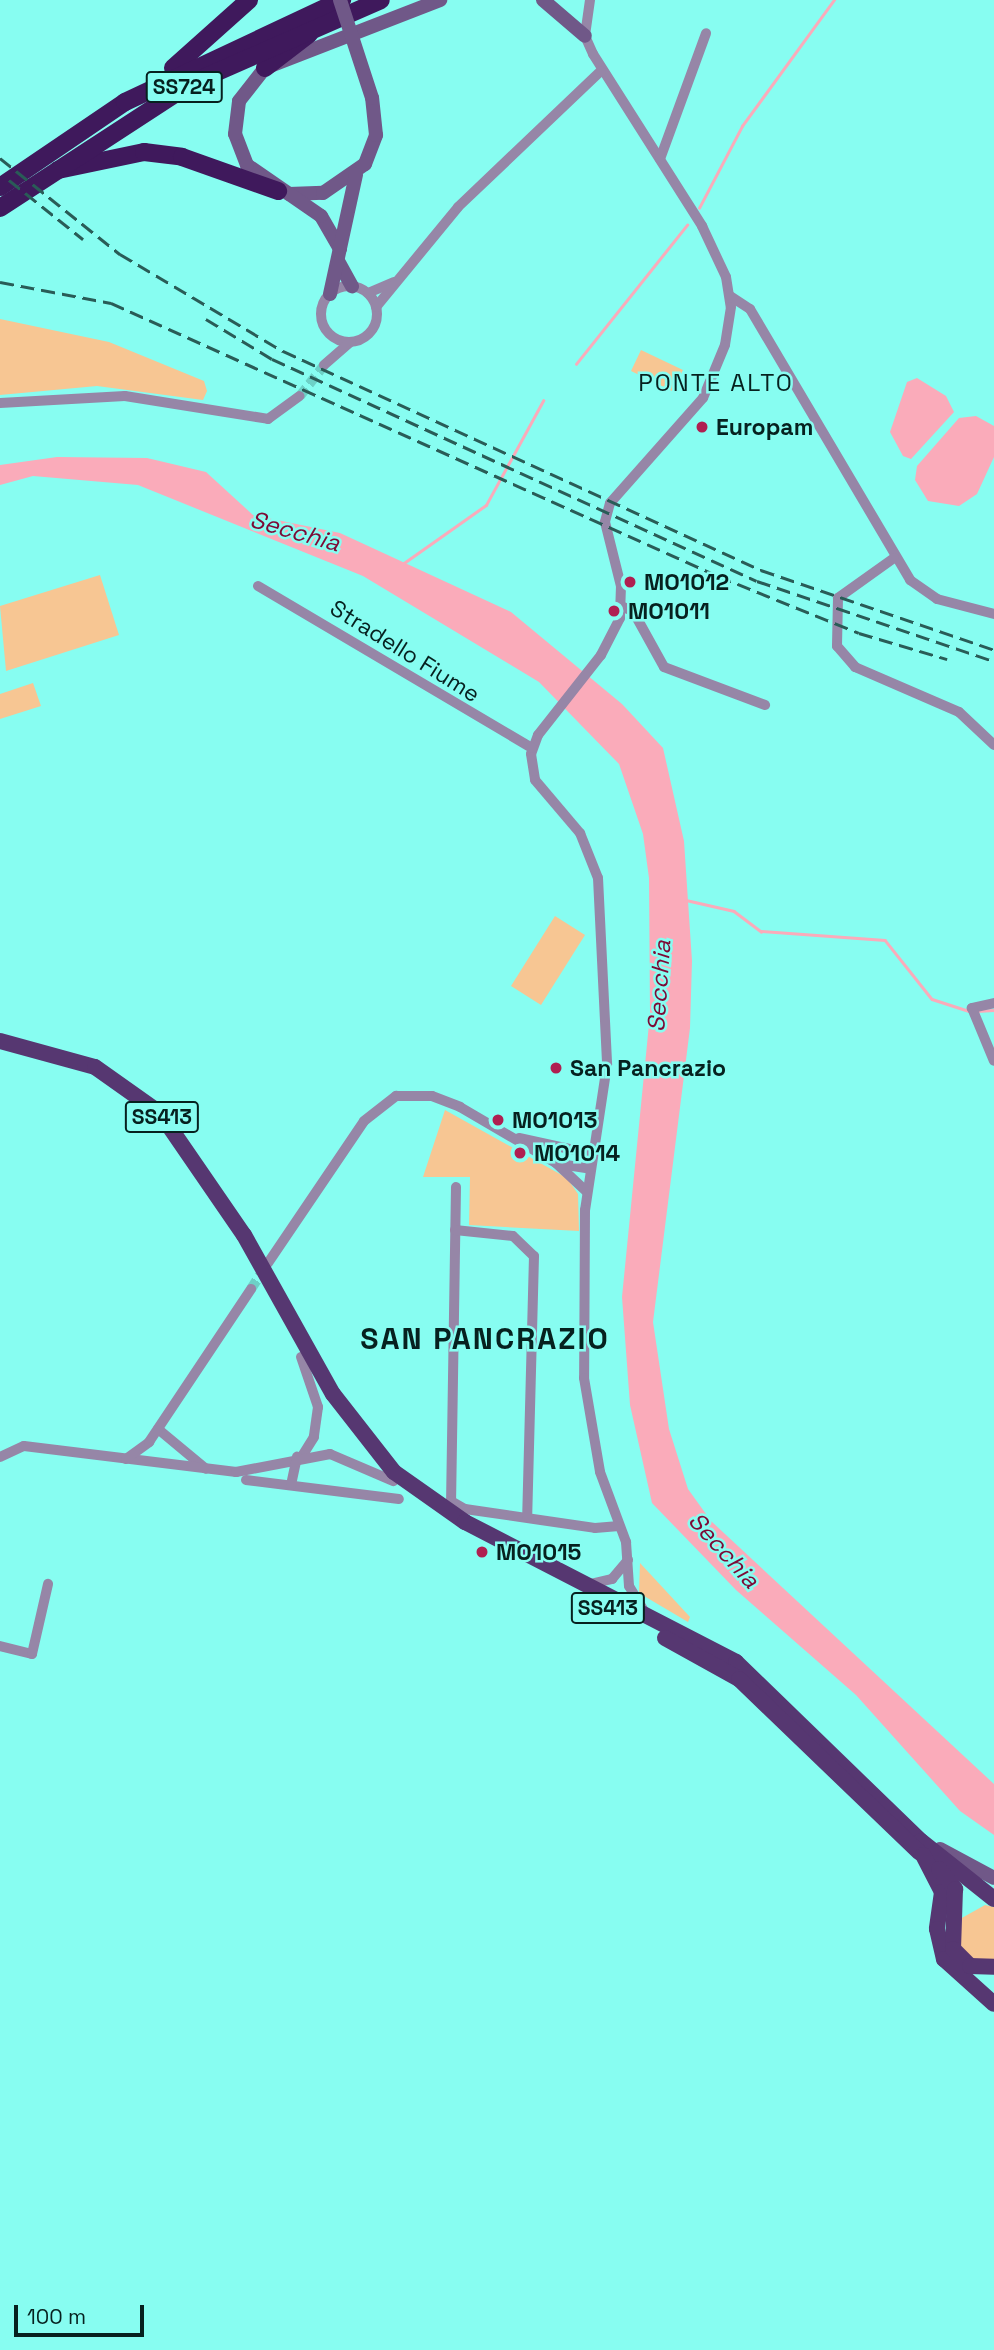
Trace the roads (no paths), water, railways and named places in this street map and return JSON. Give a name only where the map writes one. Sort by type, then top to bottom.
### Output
[{"type":"highway","points":[[125,102],[248,0]]},
{"type":"highway","name":"SS724","points":[[0,187],[125,102],[341,0]]},
{"type":"highway","name":"SS724","points":[[0,208],[47,172],[192,83],[329,18],[381,0]]},
{"type":"highway","points":[[265,68],[329,18]]},
{"type":"highway","points":[[47,172],[144,152],[182,157],[278,191]]},
{"type":"main road","name":"SS413","points":[[1,1041],[76,1059],[133,1091],[181,1140],[333,1394],[394,1472],[455,1516],[736,1662],[955,1872],[994,1899]]},
{"type":"main road","name":"SS413","points":[[221,1203],[301,1357],[339,1416],[393,1481],[460,1531],[739,1679],[955,1889],[951,1925],[953,1949],[994,1985]]},
{"type":"main road","name":"SS413","points":[[923,1856],[942,1892],[937,1929],[944,1959],[994,2004]]},
{"type":"main road","name":"SS413","points":[[951,1925],[963,1906],[994,1899]]},
{"type":"main road","points":[[970,1966],[994,1967]]},
{"type":"street","points":[[341,0],[372,98],[376,135],[356,175],[330,294],[322,310],[330,335],[327,362],[350,342],[372,331],[376,307],[458,207],[601,71]]},
{"type":"street","points":[[352,286],[328,222],[278,191],[247,165],[235,134],[239,100],[265,68],[440,0]]},
{"type":"street","points":[[542,0],[585,36],[601,71],[702,226],[730,296],[725,345],[703,398],[606,513],[623,607],[601,655],[543,727],[532,748],[535,780],[580,833],[597,878],[607,1065],[587,1192],[582,1286],[587,1414],[628,1559],[629,1586],[646,1616]]},
{"type":"street","points":[[585,36],[590,0]]},
{"type":"street","points":[[660,159],[706,33]]},
{"type":"street","points":[[278,191],[323,193],[356,175]]},
{"type":"street","points":[[368,293],[398,281]]},
{"type":"street","points":[[330,294],[352,286],[368,293],[376,307]]},
{"type":"street","points":[[730,296],[750,309],[894,558],[931,596],[994,614]]},
{"type":"street","points":[[330,335],[350,342]]},
{"type":"street","points":[[0,402],[112,396],[268,419],[300,396]]},
{"type":"street","points":[[894,558],[838,598],[837,646],[855,667],[959,712],[994,745]]},
{"type":"street","name":"Stradello Fiume","points":[[258,586],[532,748]]},
{"type":"street","points":[[623,607],[633,611],[664,667],[765,705]]},
{"type":"street","points":[[994,1003],[972,1008],[994,1060]]},
{"type":"street","points":[[268,1263],[364,1121],[387,1100],[432,1096],[512,1136],[556,1163],[587,1192]]},
{"type":"street","points":[[512,1136],[593,1154]]},
{"type":"street","points":[[556,1163],[591,1169]]},
{"type":"street","points":[[456,1187],[450,1496],[459,1507],[619,1526]]},
{"type":"street","points":[[455,1230],[513,1236],[534,1255],[527,1517]]},
{"type":"street","points":[[119,1460],[138,1455],[251,1289]]},
{"type":"street","points":[[291,1485],[299,1457],[314,1437],[318,1407],[301,1357]]},
{"type":"street","points":[[158,1429],[211,1471]]},
{"type":"street","points":[[0,1457],[23,1446],[211,1471],[257,1469],[299,1457],[347,1457],[393,1481]]},
{"type":"street","points":[[246,1480],[398,1499]]},
{"type":"street","points":[[584,1584],[611,1579],[628,1559]]},
{"type":"street","points":[[0,1646],[32,1654],[48,1584]]},
{"type":"street","points":[[910,1827],[994,1878]]},
{"type":"water","points":[[917,378],[946,396],[954,412],[911,459],[903,456],[890,432],[907,382]]},
{"type":"water","points":[[976,416],[994,426],[994,457],[977,494],[959,506],[928,501],[915,480],[917,466],[959,418]]},
{"type":"water","name":"Secchia","points":[[57,457],[147,458],[206,472],[253,515],[340,533],[511,612],[622,704],[663,748],[684,841],[692,961],[690,1028],[653,1322],[669,1429],[688,1489],[711,1521],[994,1784],[994,1835],[960,1811],[856,1695],[736,1590],[652,1503],[630,1405],[622,1297],[650,1014],[649,878],[643,834],[619,764],[539,682],[363,576],[138,485],[33,476],[0,485],[0,465]]},
{"type":"waterway","points":[[699,208],[742,126],[834,0]]},
{"type":"waterway","points":[[576,364],[687,225]]},
{"type":"waterway","points":[[401,565],[486,505],[543,401]]},
{"type":"waterway","points":[[686,900],[734,911],[761,931],[885,940],[932,999],[970,1011]]},
{"type":"waterway","points":[[977,1011],[994,1010]]},
{"type":"tunnel","points":[[300,396],[324,365]]},
{"type":"tunnel","points":[[251,1289],[266,1266]]},
{"type":"railway","points":[[0,158],[120,254],[283,351],[761,570],[994,650]]},
{"type":"railway","points":[[9,180],[83,239]]},
{"type":"railway","points":[[0,282],[111,303],[718,576],[859,633],[947,659]]},
{"type":"railway","points":[[206,319],[272,359],[757,581],[994,661]]},
{"type":"place","name":"Europam","points":[[702,427]]},
{"type":"place","name":"MO1012","points":[[630,582]]},
{"type":"place","name":"MO1011","points":[[614,611]]},
{"type":"place","name":"San Pancrazio","points":[[556,1068]]},
{"type":"place","name":"MO1013","points":[[498,1120]]},
{"type":"place","name":"MO1014","points":[[520,1153]]},
{"type":"place","name":"MO1015","points":[[482,1552]]},
{"type":"district","name":"PONTE ALTO","points":[[716,383]]},
{"type":"district","name":"SAN PANCRAZIO","points":[[485,1339]]}]
